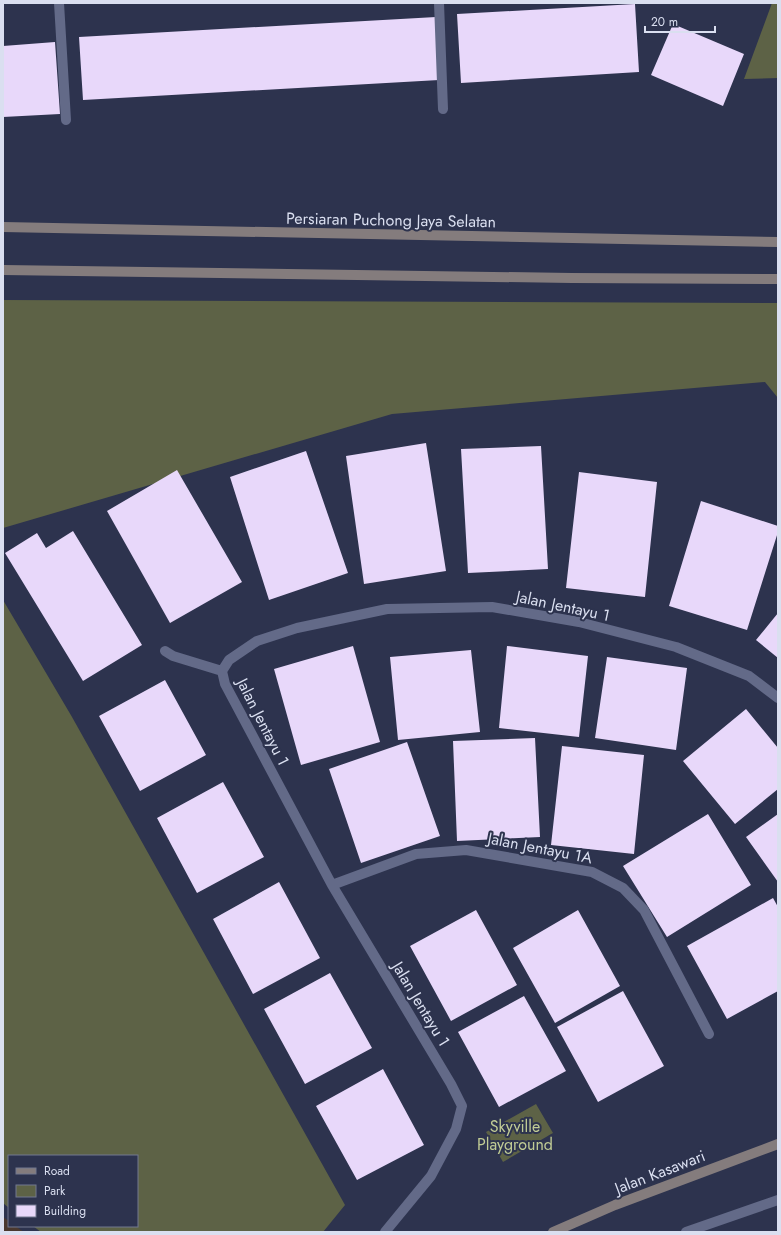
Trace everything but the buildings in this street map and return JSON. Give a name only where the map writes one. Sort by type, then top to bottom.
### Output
[{"type":"main road","name":"Persiaran Puchong Jaya Selatan","points":[[3,227],[778,242]]},
{"type":"main road","points":[[3,270],[580,278],[778,279]]},
{"type":"main road","name":"Jalan Kasawari","points":[[553,1232],[615,1205],[778,1144]]},
{"type":"street","points":[[58,3],[66,120]]},
{"type":"street","points":[[439,3],[443,109]]},
{"type":"street","name":"Jalan Jentayu 1","points":[[385,1232],[431,1176],[456,1129],[462,1106],[451,1084],[332,885],[225,684],[222,671],[230,660],[257,641],[297,628],[387,609],[492,606],[579,622],[676,647],[750,676],[778,698]]},
{"type":"street","points":[[165,651],[173,656],[222,671]]},
{"type":"street","name":"Jalan Jentayu 1A","points":[[332,885],[416,854],[466,850],[592,872],[623,888],[644,910],[709,1034]]},
{"type":"street","points":[[686,1232],[778,1200]]},
{"type":"shaded area","points":[[3,1217],[8,1220],[8,1227],[16,1227],[24,1232],[3,1232]]},
{"type":"green space","points":[[772,3],[778,3],[778,78],[744,79]]},
{"type":"green space","points":[[3,300],[778,303],[778,398],[765,382],[392,414],[3,528]]},
{"type":"green space","points":[[3,600],[72,717],[345,1205],[323,1232],[41,1232],[34,1227],[138,1227],[138,1155],[8,1155],[8,1207],[3,1203]]},
{"type":"green space","name":"Skyville Playground","points":[[536,1104],[553,1133],[503,1162],[486,1132]]}]
